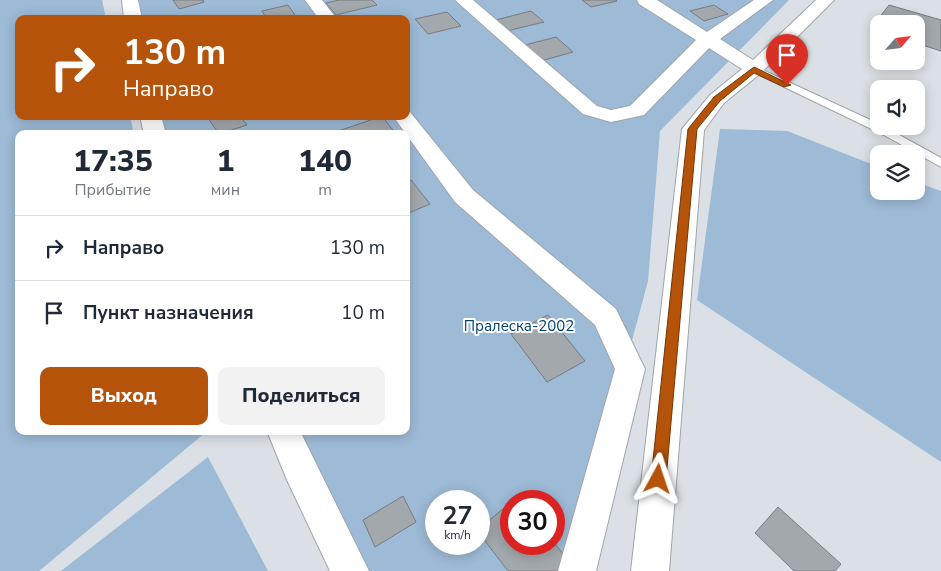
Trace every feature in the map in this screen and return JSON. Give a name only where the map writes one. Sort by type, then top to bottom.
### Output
[{"type":"street","points":[[130,0],[132,15]]},
{"type":"street","points":[[313,0],[325,15]]},
{"type":"street","points":[[464,0],[590,110],[611,116],[637,111],[707,40],[765,0]]},
{"type":"street","points":[[645,0],[754,69]]},
{"type":"street","points":[[650,571],[693,129],[717,99],[754,69],[826,0]]},
{"type":"street","points":[[406,120],[464,196],[606,317],[630,368],[577,571]]},
{"type":"street","points":[[285,435],[350,571]]},
{"type":"lane","points":[[754,69],[888,133],[941,163]]},
{"type":"green space","points":[[0,0],[102,0],[105,15],[15,15],[15,120],[131,120],[133,130],[15,130],[15,435],[202,435],[39,571],[0,571]]},
{"type":"green space","name":"Пралеска-2002","points":[[132,0],[789,0],[660,131],[648,281],[570,571],[359,571],[296,435],[410,435],[410,130],[154,130],[151,120],[410,120],[410,15],[134,15]]},
{"type":"green space","points":[[720,129],[787,131],[870,163],[870,200],[925,200],[925,185],[941,191],[941,462],[697,300]]},
{"type":"green space","points":[[208,457],[268,571],[61,571]]},
{"type":"building","points":[[173,0],[203,0],[204,2],[179,9]]},
{"type":"building","points":[[339,0],[372,0],[377,5],[336,15],[326,3]]},
{"type":"building","points":[[582,0],[616,0],[617,1],[591,7]]},
{"type":"building","points":[[288,5],[295,15],[264,15],[262,11]]},
{"type":"building","points":[[714,5],[728,14],[704,21],[690,11]]},
{"type":"building","points":[[889,5],[924,15],[881,15]]},
{"type":"building","points":[[531,11],[544,22],[507,31],[496,20]]},
{"type":"building","points":[[447,12],[461,26],[428,34],[415,19]]},
{"type":"building","points":[[925,15],[941,20],[941,51],[925,46]]},
{"type":"building","points":[[556,37],[573,52],[541,61],[525,45]]},
{"type":"building","points":[[209,120],[243,120],[247,125],[231,130],[216,130]]},
{"type":"building","points":[[370,120],[385,120],[393,130],[342,130]]},
{"type":"building","points":[[410,180],[430,204],[410,212]]},
{"type":"building","points":[[548,315],[585,361],[547,382],[511,334]]},
{"type":"building","points":[[403,496],[416,522],[375,547],[363,520]]},
{"type":"building","points":[[778,507],[841,564],[835,571],[794,571],[755,533]]},
{"type":"building","points":[[500,511],[500,555],[564,555],[570,562],[561,571],[508,571],[490,547],[490,520]]},
{"type":"route","points":[[658,479],[693,129],[717,99],[754,69],[787,85]]}]
